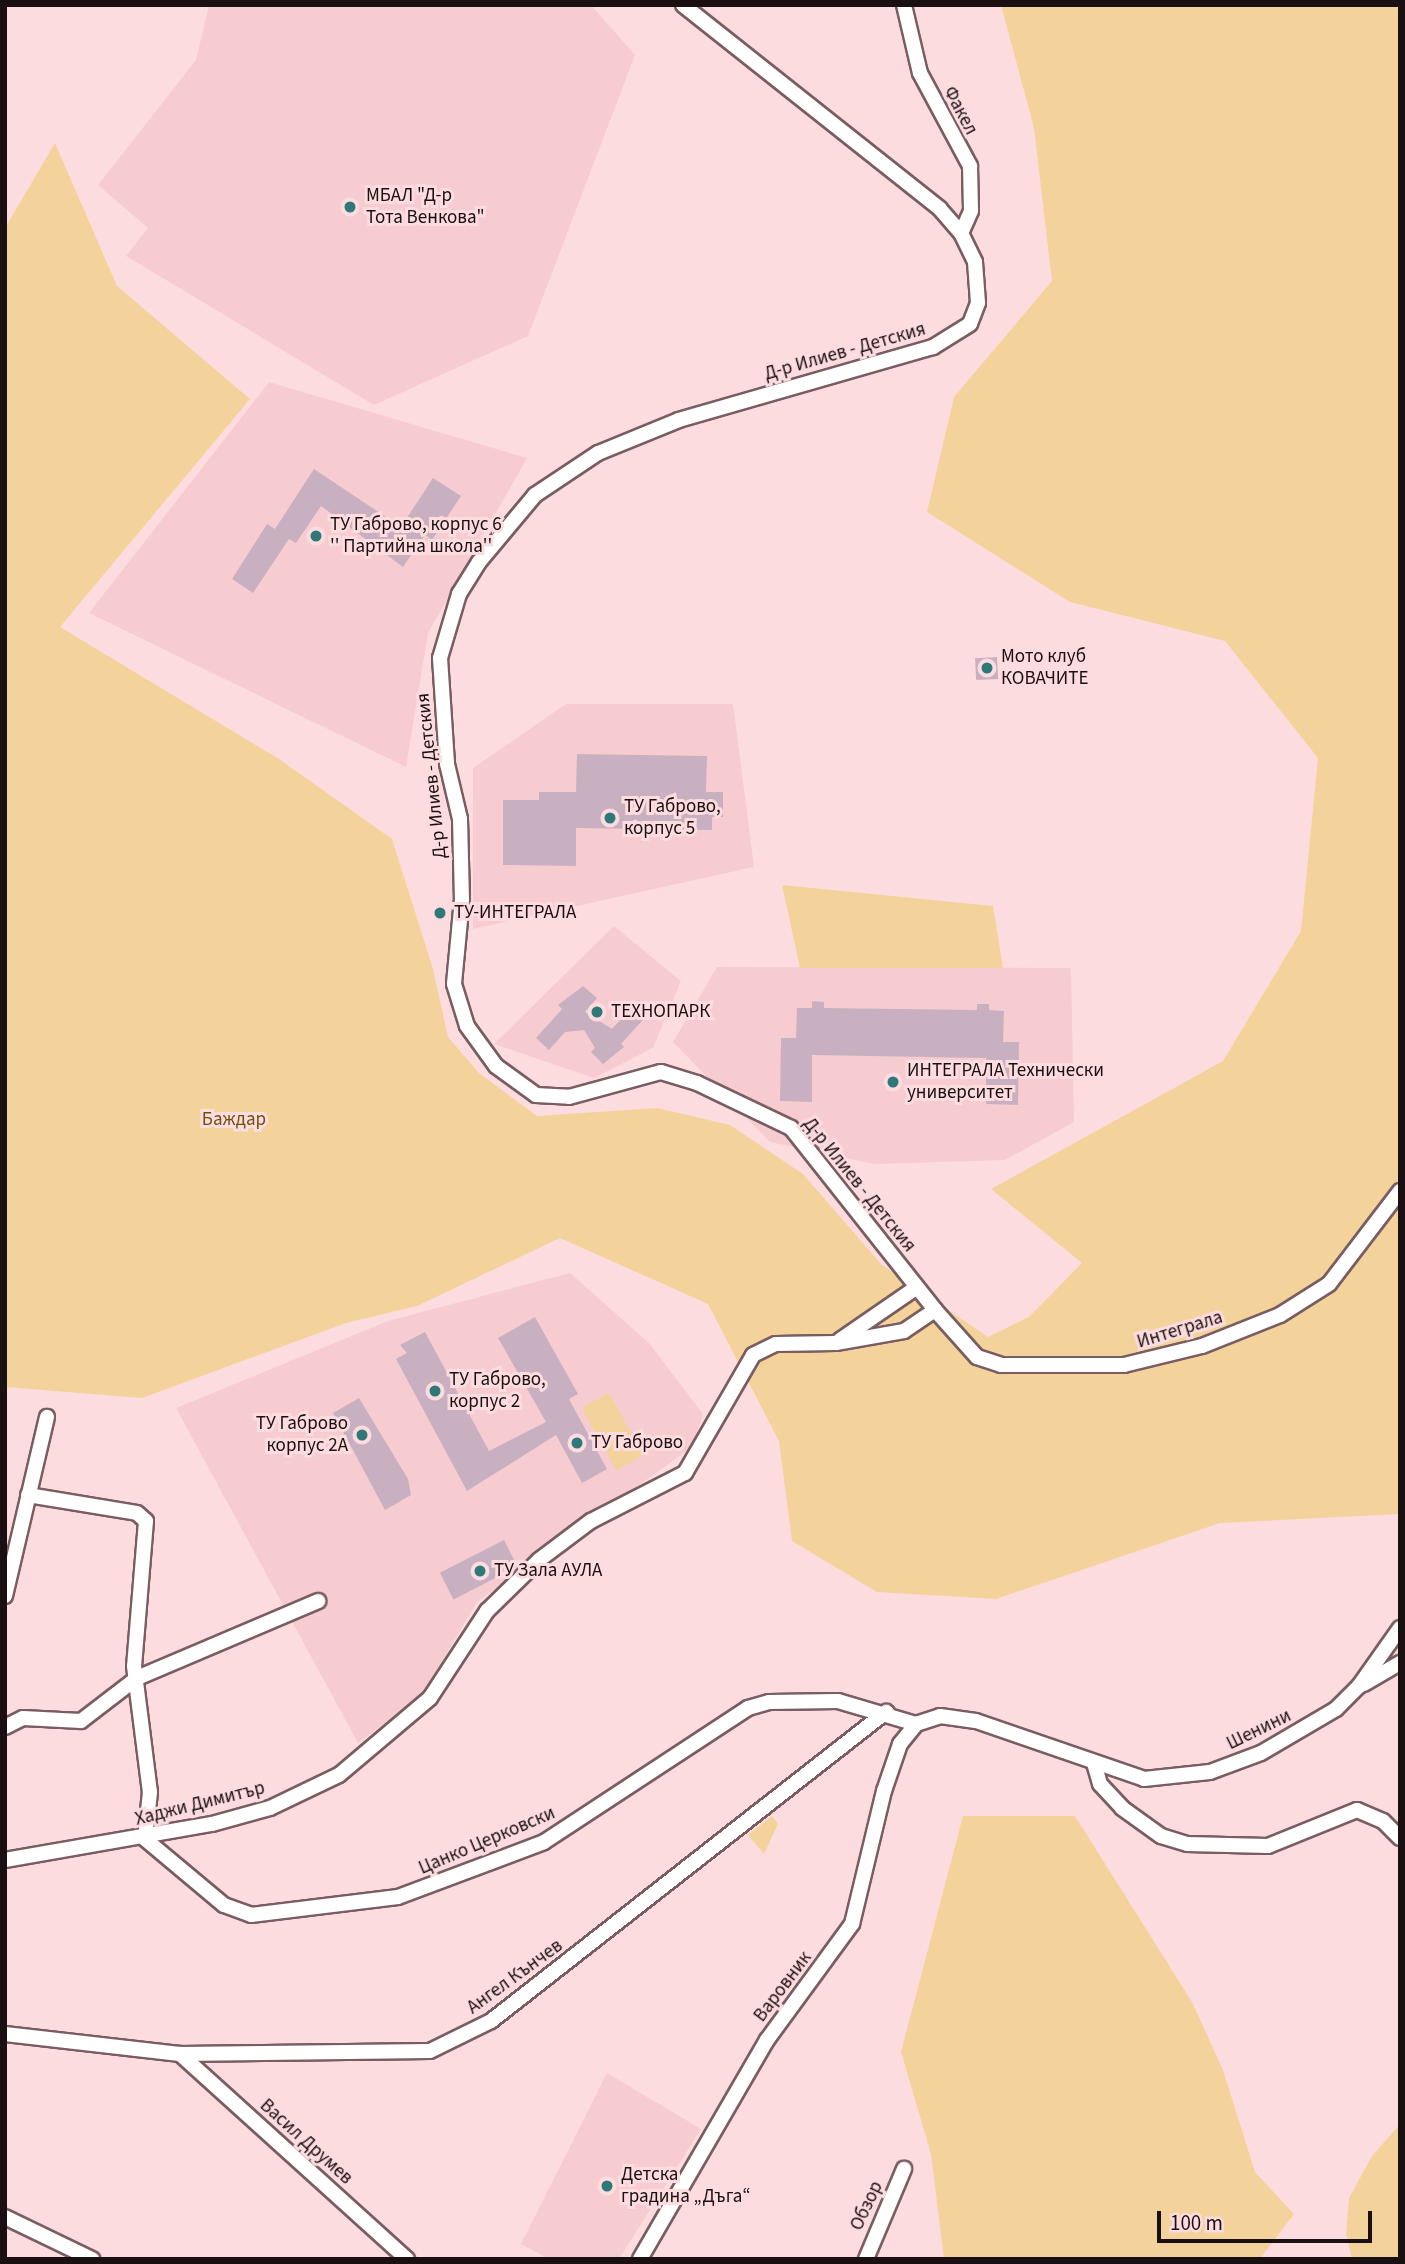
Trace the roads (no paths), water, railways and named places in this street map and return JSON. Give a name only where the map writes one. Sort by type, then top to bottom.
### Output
[{"type":"street","name":"Д-р Илиев - Детския","points":[[683,5],[929,201],[961,233],[981,292],[975,317],[960,333],[933,347],[645,432],[557,477],[513,518],[468,579],[454,607],[440,658],[447,764],[460,819],[462,899],[455,995],[467,1026],[487,1055],[515,1085],[545,1098],[661,1072],[753,1107],[791,1129],[935,1310]]},
{"type":"street","name":"Факел","points":[[904,5],[920,74],[970,166],[971,211],[961,233]]},
{"type":"street","name":"Интеграла","points":[[935,1310],[977,1357],[1001,1365],[1124,1365],[1173,1354],[1280,1315],[1329,1284],[1400,1191]]},
{"type":"street","points":[[836,1343],[917,1287]]},
{"type":"street","name":"Хаджи Димитър","points":[[5,1860],[145,1839],[270,1808],[339,1775],[430,1698],[487,1611],[539,1560],[591,1521],[685,1473],[752,1356],[775,1345],[836,1343],[904,1332],[935,1310]]},
{"type":"street","points":[[5,1596],[47,1417]]},
{"type":"street","points":[[28,1495],[137,1513],[146,1521],[137,1678],[150,1792],[145,1839]]},
{"type":"street","points":[[5,1727],[23,1718],[81,1721],[137,1678],[318,1601]]},
{"type":"street","name":"Шенини","points":[[916,1724],[940,1716],[976,1721],[1144,1779],[1210,1772],[1295,1736],[1359,1686],[1400,1628]]},
{"type":"street","points":[[1359,1686],[1400,1663]]},
{"type":"street","name":"Цанко Церковски","points":[[145,1839],[235,1911],[251,1915],[357,1906],[427,1888],[544,1842],[748,1708],[826,1701],[886,1712],[916,1724]]},
{"type":"street","name":"Ангел Кънчев","points":[[5,2034],[180,2054],[429,2051],[474,2031],[886,1712]]},
{"type":"street","name":"Варовник","points":[[640,2259],[767,2040],[852,1924],[884,1791],[900,1744],[916,1724]]},
{"type":"street","points":[[1094,1763],[1100,1784],[1122,1808],[1161,1836],[1186,1844],[1268,1846],[1357,1810],[1383,1821],[1400,1838]]},
{"type":"street","name":"Васил Друмев","points":[[180,2054],[407,2259]]},
{"type":"street","name":"Обзор","points":[[866,2259],[904,2169]]},
{"type":"street","points":[[5,2217],[92,2259]]},
{"type":"place","name":"МБАЛ \"Д-р Тота Венкова\"","points":[[350,207]]},
{"type":"place","name":"ТУ Габрово, корпус 6 '' Партийна школа''","points":[[316,536]]},
{"type":"place","name":"Мото клуб КОВАЧИТЕ","points":[[987,668]]},
{"type":"place","name":"ТУ Габрово, корпус 5","points":[[610,818]]},
{"type":"place","name":"ТУ-ИНТЕГРАЛА","points":[[440,913]]},
{"type":"place","name":"ТЕХНОПАРК","points":[[597,1012]]},
{"type":"place","name":"ИНТЕГРАЛА Технически университет","points":[[893,1082]]},
{"type":"place","name":"ТУ Габрово, корпус 2","points":[[435,1391]]},
{"type":"place","name":"ТУ Габрово корпус 2А","points":[[362,1435]]},
{"type":"place","name":"ТУ Габрово","points":[[577,1443]]},
{"type":"place","name":"ТУ Зала АУЛА","points":[[480,1571]]},
{"type":"place","name":"Детска градина „Дъга“","points":[[607,2186]]},
{"type":"park label","name":"Баждар","points":[[234,1120]]}]
